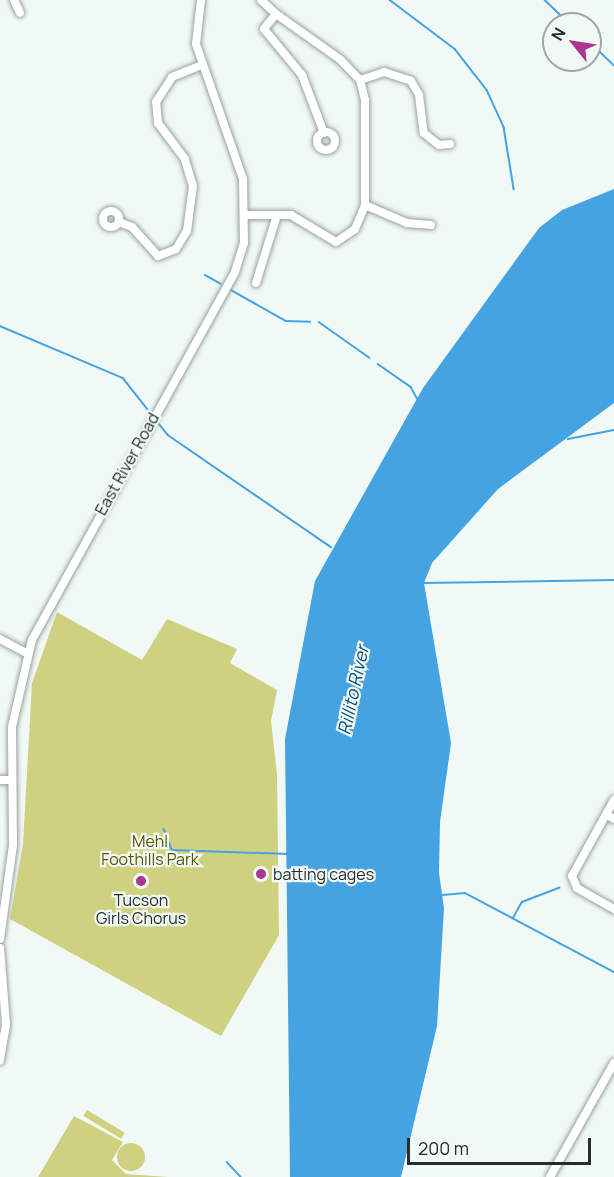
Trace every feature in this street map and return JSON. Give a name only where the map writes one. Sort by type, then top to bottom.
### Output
[{"type":"street","points":[[14,0],[20,14]]},
{"type":"street","name":"East River Road","points":[[0,939],[13,844],[11,780],[15,699],[27,654],[51,600],[235,272],[247,215],[238,159],[201,65],[196,27],[201,0]]},
{"type":"street","points":[[247,215],[277,215],[304,221],[336,242],[355,230],[365,205],[365,100],[360,80],[341,60],[276,14],[261,0]]},
{"type":"street","points":[[276,14],[264,29],[302,75],[324,133]]},
{"type":"street","points":[[119,222],[132,227],[158,256],[176,249],[187,231],[193,186],[185,159],[158,123],[156,102],[172,77],[201,65]]},
{"type":"street","points":[[360,80],[384,72],[411,81],[419,95],[424,133],[439,145],[450,144]]},
{"type":"street","points":[[365,205],[407,223],[431,225]]},
{"type":"street","points":[[256,283],[277,215]]},
{"type":"street","points":[[0,639],[27,654]]},
{"type":"street","points":[[0,780],[11,780]]},
{"type":"street","points":[[614,800],[572,880],[614,909]]},
{"type":"street","points":[[606,814],[614,819]]},
{"type":"street","points":[[0,948],[6,1025],[0,1059]]},
{"type":"street","points":[[550,1177],[614,1063]]},
{"type":"green space","name":"Mehl Foothills Park","points":[[57,612],[142,660],[167,619],[237,649],[230,663],[277,690],[271,721],[277,774],[279,935],[221,1036],[10,919],[23,844],[32,683]]},
{"type":"green space","points":[[87,1110],[125,1133],[121,1139],[83,1116]]},
{"type":"green space","points":[[74,1116],[123,1142],[112,1160],[126,1174],[168,1177],[38,1177]]},
{"type":"green space","points":[[131,1143],[141,1147],[145,1157],[141,1167],[131,1171],[121,1167],[117,1157],[121,1147]]},
{"type":"water","name":"Rillito River","points":[[614,189],[614,403],[498,489],[432,563],[424,583],[451,743],[440,822],[439,873],[444,908],[437,1026],[401,1177],[290,1177],[285,739],[315,581],[423,388],[539,228],[562,210]]},
{"type":"waterway","points":[[390,0],[455,49],[487,90],[504,127],[514,189]]},
{"type":"waterway","points":[[545,0],[558,12]]},
{"type":"waterway","points":[[602,54],[614,65]]},
{"type":"waterway","points":[[205,275],[221,284]]},
{"type":"waterway","points":[[231,290],[286,321],[310,322]]},
{"type":"waterway","points":[[319,322],[370,358]]},
{"type":"waterway","points":[[0,326],[123,378],[153,416]]},
{"type":"waterway","points":[[378,364],[411,387],[417,398]]},
{"type":"waterway","points":[[156,420],[168,435],[331,547]]},
{"type":"waterway","points":[[568,439],[614,430]]},
{"type":"waterway","points":[[423,583],[614,580]]},
{"type":"waterway","points":[[164,829],[172,850],[289,854]]},
{"type":"waterway","points":[[513,918],[522,902],[559,888]]},
{"type":"waterway","points":[[443,895],[465,893],[614,972]]},
{"type":"waterway","points":[[227,1162],[241,1177]]},
{"type":"place","name":"batting cages","points":[[261,874]]},
{"type":"place","name":"Tucson Girls Chorus","points":[[141,881]]}]
